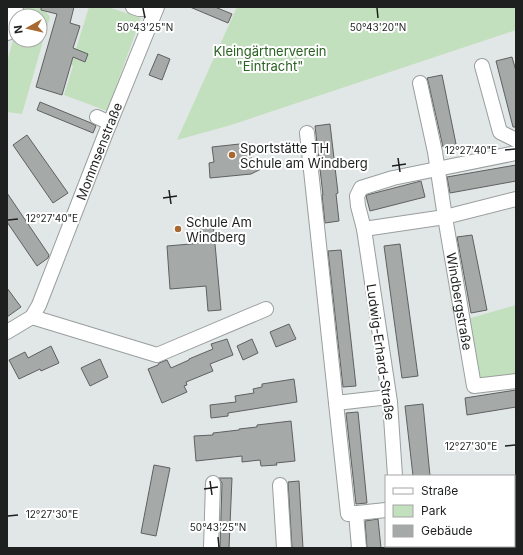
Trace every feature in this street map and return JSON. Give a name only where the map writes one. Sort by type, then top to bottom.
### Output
[{"type":"main road","points":[[7,31],[14,7]]},
{"type":"street","points":[[133,7],[139,9],[156,8]]},
{"type":"street","name":"Mommsenstraße","points":[[32,317],[39,305],[103,120],[156,8]]},
{"type":"street","points":[[482,66],[500,132],[516,140]]},
{"type":"street","name":"Windbergstraße","points":[[420,83],[435,152],[474,386],[516,381]]},
{"type":"street","points":[[307,133],[348,514],[385,510]]},
{"type":"street","points":[[516,153],[393,178],[361,188],[357,196],[364,228],[445,217],[516,201]]},
{"type":"street","name":"Ludwig-Erhard-Straße","points":[[364,228],[389,397],[395,475]]},
{"type":"street","points":[[7,332],[32,317],[156,355],[266,309]]},
{"type":"street","points":[[336,403],[389,397]]},
{"type":"street","points":[[211,548],[213,483]]},
{"type":"street","points":[[280,485],[284,548]]},
{"type":"street","points":[[356,513],[359,548]]},
{"type":"green space","points":[[22,7],[43,7],[43,8]]},
{"type":"green space","points":[[89,7],[108,7],[141,18],[107,111],[64,95],[73,66],[71,65]]},
{"type":"green space","name":"Kleingärtnerverein \"Eintracht\"","points":[[237,7],[516,7],[516,30],[231,125],[177,140]]},
{"type":"green space","points":[[11,48],[41,48],[22,114],[7,112],[7,62]]},
{"type":"green space","points":[[516,305],[516,377],[477,384],[467,319]]},
{"type":"building","points":[[74,7],[70,23],[80,26],[73,48],[88,54],[85,62],[73,57],[62,95],[36,87],[57,14],[48,12],[48,8],[41,8]]},
{"type":"building","points":[[190,7],[215,7],[232,14],[228,23]]},
{"type":"building","points":[[158,54],[170,59],[162,80],[149,75]]},
{"type":"building","points":[[512,57],[516,71],[516,127],[513,127],[496,61]]},
{"type":"building","points":[[442,75],[456,144],[443,147],[427,78]]},
{"type":"building","points":[[40,102],[91,123],[96,126],[93,133],[37,110]]},
{"type":"building","points":[[330,124],[338,193],[336,194],[339,221],[325,223],[315,126]]},
{"type":"building","points":[[27,135],[68,193],[53,203],[13,145]]},
{"type":"building","name":"Sportstätte TH Schule am Windberg","points":[[249,143],[252,163],[263,168],[251,174],[210,178],[209,163],[214,162],[212,147]]},
{"type":"building","points":[[516,165],[516,181],[450,193],[447,177]]},
{"type":"building","points":[[421,181],[425,197],[370,211],[367,195]]},
{"type":"building","points":[[7,193],[49,255],[48,258],[37,266],[7,222]]},
{"type":"building","name":"Schule Am Windberg","points":[[213,222],[221,310],[208,311],[206,286],[170,289],[167,246],[202,243],[200,223]]},
{"type":"building","points":[[472,235],[487,310],[471,313],[457,237]]},
{"type":"building","points":[[400,244],[418,376],[402,378],[384,246]]},
{"type":"building","points":[[341,250],[356,386],[343,387],[328,251]]},
{"type":"building","points":[[7,288],[21,307],[7,317]]},
{"type":"building","points":[[289,324],[296,339],[276,347],[270,332]]},
{"type":"building","points":[[227,339],[233,355],[210,364],[213,371],[186,382],[187,385],[184,386],[187,392],[162,403],[148,369],[167,360],[171,368],[213,349],[211,344]]},
{"type":"building","points":[[252,339],[258,353],[243,360],[237,346]]},
{"type":"building","points":[[51,346],[59,363],[41,371],[40,369],[19,379],[9,360],[25,352],[28,358]]},
{"type":"building","points":[[100,359],[108,377],[90,386],[81,368]]},
{"type":"building","points":[[294,379],[297,402],[228,413],[228,416],[211,418],[210,405],[236,402],[235,396],[254,393],[253,389],[262,387],[262,384]]},
{"type":"building","points":[[516,390],[516,407],[467,415],[465,398]]},
{"type":"building","points":[[423,404],[430,475],[413,475],[405,406]]},
{"type":"building","points":[[358,412],[367,503],[356,504],[346,413]]},
{"type":"building","points":[[291,421],[295,461],[276,463],[277,465],[261,466],[260,460],[242,462],[242,456],[196,461],[194,436],[213,435],[213,433],[257,427],[257,425]]},
{"type":"building","points":[[154,465],[170,468],[156,536],[141,533]]},
{"type":"building","points":[[219,478],[232,478],[229,548],[220,548],[222,483]]},
{"type":"building","points":[[299,481],[303,548],[292,548],[288,482]]},
{"type":"building","points":[[378,519],[381,548],[367,548],[365,521]]},
{"type":"place","name":"Sportstätte TH Schule am Windberg","points":[[232,155]]},
{"type":"place","name":"Schule Am Windberg","points":[[178,229]]}]
